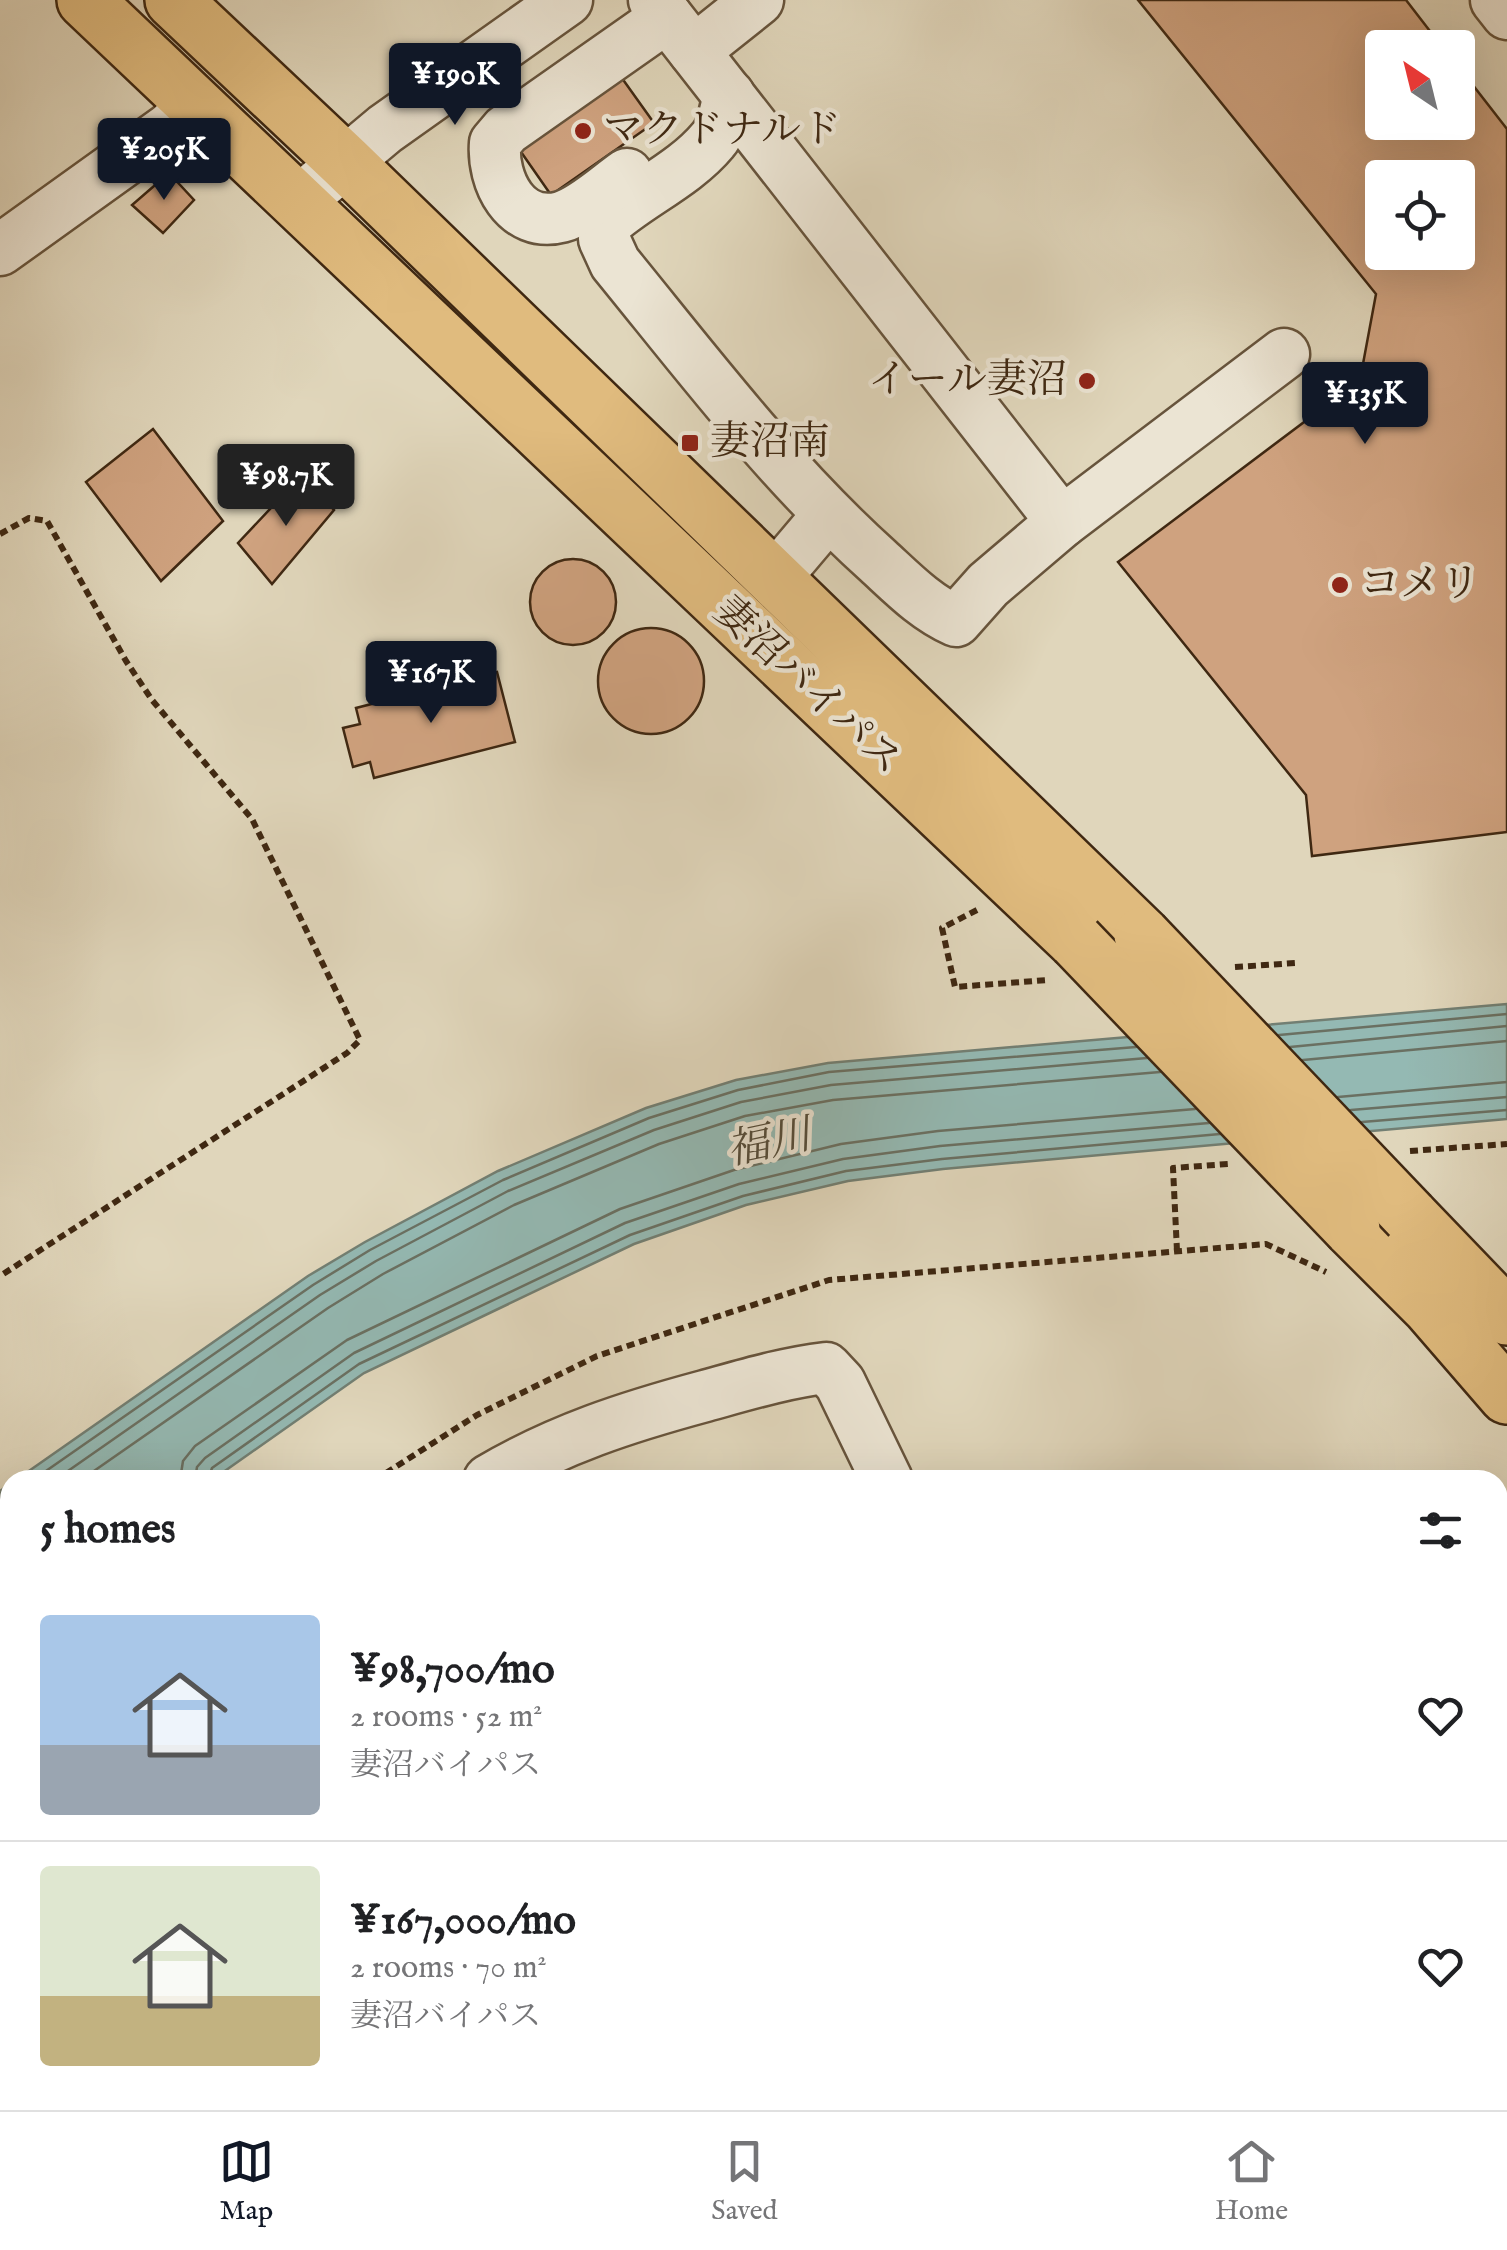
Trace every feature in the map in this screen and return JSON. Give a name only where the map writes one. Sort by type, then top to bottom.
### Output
[{"type":"highway","name":"妻沼バイパス","points":[[84,0],[1076,941],[1344,1253],[1430,1307],[1507,1396]]},
{"type":"highway","name":"妻沼バイパス","points":[[173,0],[1142,935],[1507,1317]]},
{"type":"street","points":[[300,202],[385,129],[567,0]]},
{"type":"street","points":[[691,47],[758,0]]},
{"type":"street","points":[[1496,0],[1507,14]]},
{"type":"street","points":[[691,47],[715,138],[605,224],[604,239],[615,263],[773,456],[828,515],[932,610],[956,620],[988,585],[1062,522],[1284,354]]},
{"type":"street","points":[[691,47],[1062,522]]},
{"type":"street","points":[[0,250],[170,128],[195,104]]},
{"type":"street","points":[[773,580],[828,515]]},
{"type":"street","points":[[506,1470],[536,1452],[617,1420],[791,1372],[826,1368],[840,1383],[882,1470]]},
{"type":"path","points":[[0,534],[30,518],[48,520],[126,661],[152,700],[252,819],[360,1040],[347,1053],[0,1276]]},
{"type":"path","points":[[1173,1168],[1177,1251]]},
{"type":"path","points":[[391,1470],[477,1415],[597,1356],[829,1280],[1266,1244],[1344,1253]]},
{"type":"water","name":"福川","points":[[1507,1004],[1507,1119],[943,1169],[848,1181],[746,1205],[634,1244],[364,1373],[226,1470],[30,1470],[308,1276],[498,1171],[646,1108],[736,1080],[828,1063]]},
{"type":"building","points":[[1138,0],[1406,0],[1429,30],[1365,30],[1365,140],[1475,140],[1475,88],[1507,129],[1507,832],[1312,856],[1306,795],[1118,562],[1360,380],[1376,294]]},
{"type":"building","name":"マクドナルド","points":[[614,67],[654,123],[551,195],[512,139]]},
{"type":"building","points":[[169,173],[194,200],[163,233],[132,205]]},
{"type":"building","points":[[153,429],[223,521],[161,581],[86,482]]},
{"type":"building","points":[[302,475],[334,510],[272,584],[238,543]]},
{"type":"building","points":[[573,559],[597,566],[609,578],[616,602],[609,626],[597,638],[573,645],[549,638],[537,626],[530,602],[537,578],[549,566]]},
{"type":"building","points":[[651,628],[671,632],[689,643],[700,661],[704,681],[700,701],[689,719],[671,730],[651,734],[631,730],[613,719],[602,701],[598,681],[602,661],[613,643],[631,632]]},
{"type":"building","points":[[497,672],[515,742],[374,778],[370,762],[353,767],[343,728],[360,724],[356,708]]},
{"type":"place","name":"マクドナルド","points":[[583,131]]},
{"type":"place","name":"イール妻沼","points":[[1087,381]]},
{"type":"place","name":"妻沼南","points":[[690,443]]},
{"type":"place","name":"コメリ","points":[[1340,585]]}]
